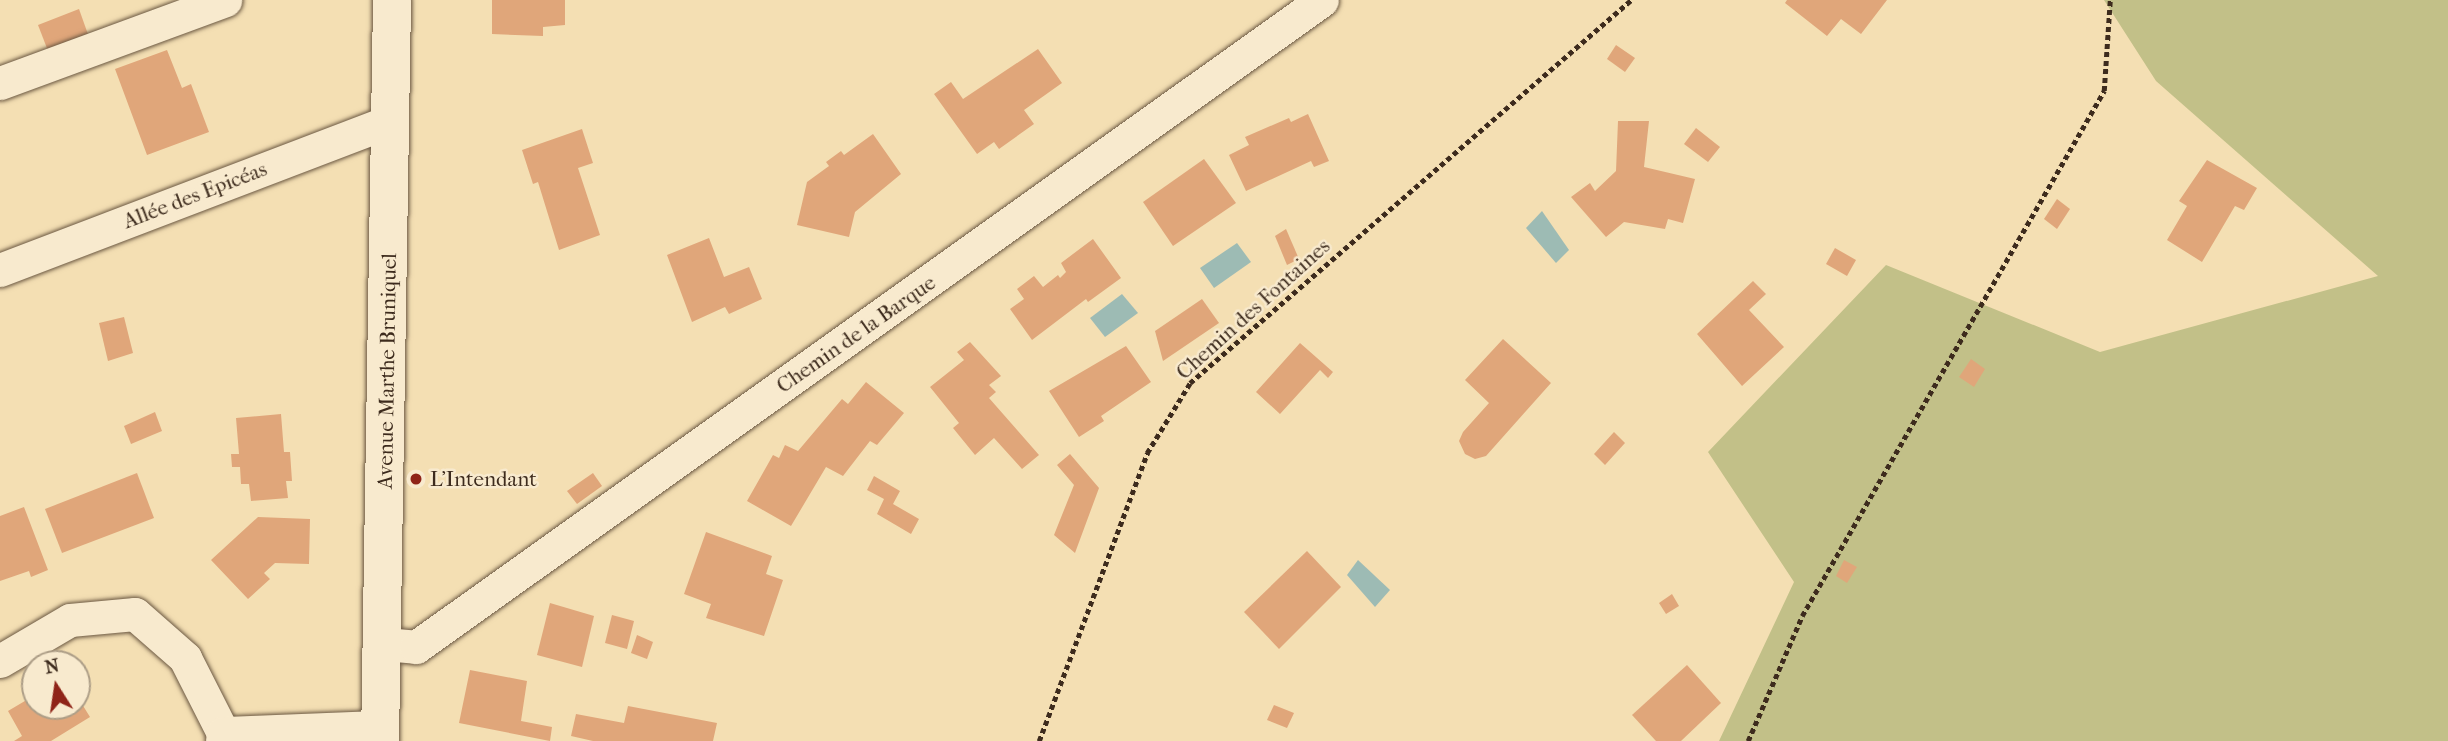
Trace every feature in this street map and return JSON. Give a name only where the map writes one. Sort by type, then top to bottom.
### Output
[{"type":"street","points":[[0,83],[225,0]]},
{"type":"street","name":"Avenue Marthe Bruniquel","points":[[380,734],[384,643],[392,0]]},
{"type":"street","name":"Chemin de la Barque","points":[[384,643],[416,647],[1322,0]]},
{"type":"street","name":"Allée des Epicéas","points":[[0,270],[390,121]]},
{"type":"street","points":[[0,661],[70,620],[135,614],[186,657],[223,737],[380,734]]},
{"type":"path","name":"Chemin des Fontaines","points":[[1039,741],[1147,453],[1190,383],[1630,0]]},
{"type":"path","points":[[1748,741],[1802,616],[2104,91],[2110,0]]},
{"type":"shaded area","points":[[2104,0],[2448,0],[2448,741],[1719,741],[1794,582],[1708,452],[1886,265],[2100,352],[2378,276],[2156,81]]},
{"type":"water","points":[[1542,211],[1569,250],[1556,263],[1526,228]]},
{"type":"water","points":[[1237,243],[1251,262],[1214,288],[1200,268]]},
{"type":"water","points":[[1122,294],[1138,313],[1105,337],[1090,318]]},
{"type":"water","points":[[1358,560],[1390,590],[1375,607],[1347,575]]},
{"type":"building","points":[[492,0],[565,0],[565,25],[543,27],[543,36],[492,34]]},
{"type":"building","points":[[1787,0],[1887,0],[1861,34],[1841,19],[1827,36],[1785,3]]},
{"type":"building","points":[[79,9],[90,40],[50,56],[38,25]]},
{"type":"building","points":[[1616,45],[1635,58],[1625,72],[1607,59]]},
{"type":"building","points":[[1038,49],[1062,83],[1024,110],[1034,124],[999,149],[994,142],[977,154],[934,94],[951,82],[963,99]]},
{"type":"building","points":[[167,50],[182,88],[191,84],[209,132],[147,155],[115,69]]},
{"type":"building","points":[[1308,114],[1329,161],[1314,167],[1311,161],[1246,191],[1229,155],[1249,145],[1245,137],[1289,118],[1291,122]]},
{"type":"building","points":[[1618,121],[1649,121],[1644,167],[1695,179],[1683,223],[1668,219],[1665,229],[1624,222],[1606,237],[1571,197],[1590,183],[1595,191],[1616,171]]},
{"type":"building","points":[[1696,128],[1720,147],[1708,162],[1684,144]]},
{"type":"building","points":[[582,129],[593,163],[578,168],[600,235],[559,250],[538,182],[533,184],[522,150]]},
{"type":"building","points":[[873,134],[901,174],[855,212],[849,237],[797,225],[807,182],[829,166],[826,162],[841,151],[844,155]]},
{"type":"building","points":[[1204,159],[1236,203],[1173,246],[1143,202]]},
{"type":"building","points":[[2207,160],[2257,188],[2244,210],[2235,206],[2202,262],[2167,240],[2187,206],[2179,201]]},
{"type":"building","points":[[2057,199],[2070,209],[2057,229],[2044,219]]},
{"type":"building","points":[[1286,229],[1299,259],[1287,265],[1275,236]]},
{"type":"building","points":[[709,238],[724,277],[749,267],[762,299],[729,314],[725,307],[692,322],[667,255]]},
{"type":"building","points":[[1093,239],[1121,278],[1088,302],[1086,299],[1032,340],[1010,309],[1024,299],[1017,289],[1034,276],[1043,287],[1058,275],[1060,278],[1066,272],[1061,263]]},
{"type":"building","points":[[1835,248],[1856,260],[1847,276],[1826,264]]},
{"type":"building","points":[[1753,281],[1766,294],[1749,310],[1784,347],[1742,386],[1697,334]]},
{"type":"building","points":[[1202,299],[1219,323],[1163,361],[1155,331]]},
{"type":"building","points":[[124,317],[133,353],[108,361],[99,323]]},
{"type":"building","points":[[1503,339],[1551,383],[1486,456],[1475,459],[1465,454],[1459,441],[1463,432],[1489,403],[1465,380]]},
{"type":"building","points":[[970,342],[1001,376],[989,385],[996,392],[989,398],[1039,455],[1022,469],[994,438],[975,455],[953,428],[959,423],[930,387],[964,360],[957,352]]},
{"type":"building","points":[[1300,343],[1333,372],[1328,378],[1320,370],[1280,414],[1256,392]]},
{"type":"building","points":[[1126,346],[1151,382],[1101,416],[1104,421],[1079,437],[1049,391]]},
{"type":"building","points":[[1971,359],[1985,369],[1974,387],[1959,377]]},
{"type":"building","points":[[866,382],[904,413],[877,445],[870,441],[843,476],[826,467],[791,526],[747,501],[773,455],[779,458],[785,445],[798,451],[842,399],[848,404]]},
{"type":"building","points":[[155,412],[162,431],[131,444],[124,426]]},
{"type":"building","points":[[281,414],[284,452],[290,452],[292,481],[286,481],[288,498],[251,501],[249,484],[241,484],[240,467],[232,467],[231,454],[239,454],[236,418]]},
{"type":"building","points":[[1614,432],[1625,443],[1605,465],[1594,454]]},
{"type":"building","points":[[1070,454],[1099,488],[1075,553],[1054,535],[1074,485],[1057,465]]},
{"type":"building","points":[[137,473],[154,518],[62,553],[45,509]]},
{"type":"building","points":[[593,473],[602,486],[577,504],[567,491]]},
{"type":"building","points":[[874,476],[900,491],[893,504],[919,519],[911,534],[877,514],[884,499],[867,490]]},
{"type":"building","points":[[24,507],[48,570],[31,577],[29,571],[0,581],[0,516]]},
{"type":"building","points":[[258,517],[310,519],[309,564],[275,563],[264,573],[270,579],[248,599],[211,560]]},
{"type":"building","points":[[706,532],[772,556],[766,574],[783,580],[764,636],[706,618],[711,604],[684,594]]},
{"type":"building","points":[[1307,551],[1341,587],[1279,649],[1244,612]]},
{"type":"building","points":[[1844,560],[1857,567],[1847,583],[1836,576]]},
{"type":"building","points":[[1672,594],[1679,606],[1666,614],[1659,603]]},
{"type":"building","points":[[550,603],[594,616],[582,667],[537,655]]},
{"type":"building","points":[[612,615],[634,621],[627,649],[605,643]]},
{"type":"building","points":[[637,635],[653,642],[647,659],[631,653]]},
{"type":"building","points":[[1687,665],[1721,703],[1681,741],[1656,741],[1632,715]]},
{"type":"building","points":[[470,670],[527,681],[521,721],[552,727],[550,741],[459,723]]},
{"type":"building","points":[[21,703],[21,720],[85,720],[51,741],[14,741],[22,736],[8,711]]},
{"type":"building","points":[[1274,705],[1294,713],[1287,728],[1267,720]]},
{"type":"building","points":[[628,706],[717,723],[713,741],[593,741],[571,736],[576,714],[624,723]]},
{"type":"place","name":"L'Intendant","points":[[416,479]]}]
